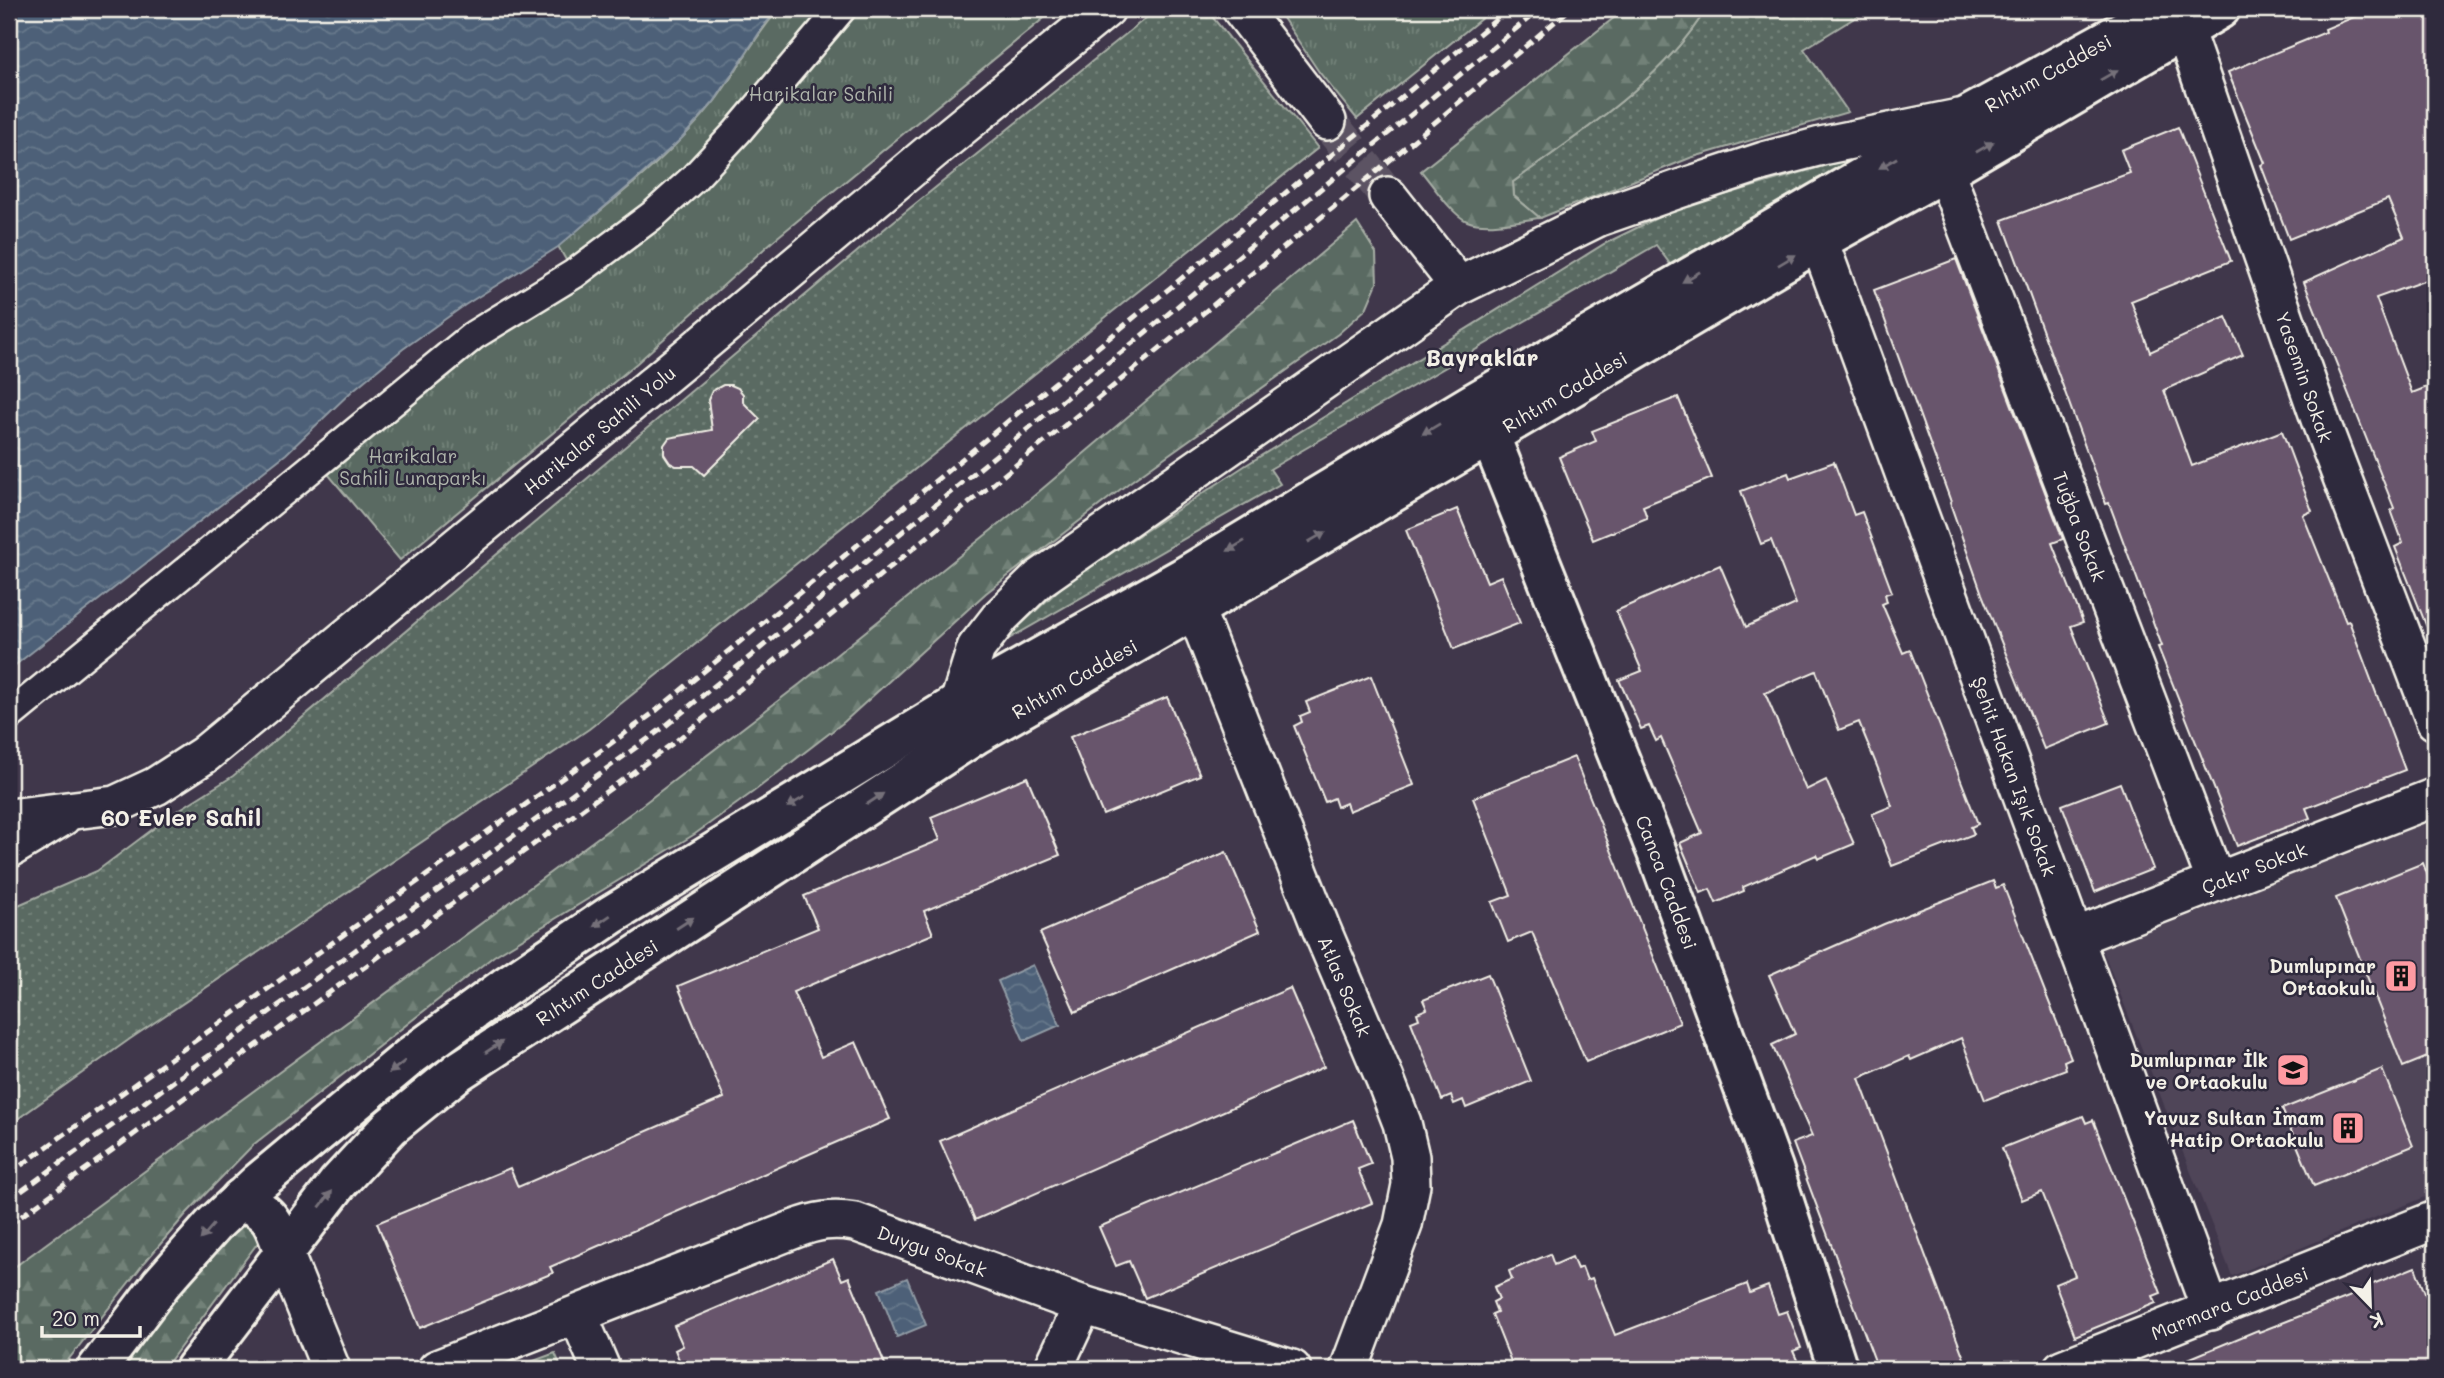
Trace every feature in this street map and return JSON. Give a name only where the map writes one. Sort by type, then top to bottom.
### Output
[{"type":"main road","name":"Rıhtım Caddesi","points":[[97,1369],[161,1284],[240,1199],[412,1055],[505,987],[611,915],[967,719],[1188,593],[1481,420],[1968,117],[2174,19],[2220,9]]},
{"type":"main road","name":"Rıhtım Caddesi","points":[[1481,420],[1819,241],[2051,109],[2174,19]]},
{"type":"main road","name":"Canca Caddesi","points":[[1481,420],[1658,855],[1773,1168],[1838,1369]]},
{"type":"main road","name":"Rıhtım Caddesi","points":[[195,1369],[338,1183],[390,1127],[459,1071],[967,719]]},
{"type":"main road","points":[[240,1199],[263,1210],[275,1226],[284,1252]]},
{"type":"street","points":[[9,716],[474,335],[574,274],[653,215],[693,179],[737,132],[841,9]]},
{"type":"street","name":"Harikalar Sahili Yolu","points":[[9,849],[69,812],[140,779],[906,144],[1073,9]]},
{"type":"street","name":"Harikalar Sahili Yolu","points":[[9,818],[115,805],[131,799],[204,755],[1106,9]]},
{"type":"street","points":[[1241,9],[1328,121]]},
{"type":"street","name":"Yasemin Sokak","points":[[2174,19],[2322,425],[2435,721]]},
{"type":"street","name":"Rıhtım Caddesi","points":[[967,719],[976,648],[1001,616],[1040,579],[1459,286],[1599,217],[1764,161],[1821,146],[1968,117],[2051,109]]},
{"type":"street","name":"Tuğba Sokak","points":[[1945,170],[2216,882]]},
{"type":"street","points":[[1388,195],[1459,286]]},
{"type":"street","name":"Şehit Hakan Işık Sokak","points":[[1819,241],[2211,1311]]},
{"type":"street","name":"Atlas Sokak","points":[[1188,593],[1321,928],[1385,1079],[1402,1123],[1410,1157],[1411,1185],[1403,1225],[1349,1369]]},
{"type":"street","name":"Çakır Sokak","points":[[2075,937],[2435,797]]},
{"type":"street","name":"Duygu Sokak","points":[[437,1369],[794,1229],[820,1220],[838,1219],[855,1222],[1083,1305],[1292,1369]]},
{"type":"street","name":"Marmara Caddesi","points":[[2062,1369],[2435,1220]]},
{"type":"street","points":[[284,1252],[331,1369]]},
{"type":"street","points":[[1053,1369],[1083,1305]]},
{"type":"street","points":[[578,1315],[601,1369]]},
{"type":"shaded area","name":"Dumlupınar İlk ve Ortaokulu","points":[[2435,817],[2435,1193],[2232,1276],[2101,946]]},
{"type":"green space","name":"Harikalar Sahili","points":[[779,9],[1055,9],[774,240],[637,363],[400,560],[318,462],[574,274],[558,246],[640,178],[698,121]]},
{"type":"green space","points":[[1157,9],[1206,9],[1318,148],[589,729],[130,1039],[9,1125],[9,909],[97,871],[177,811],[233,776],[889,225]]},
{"type":"green space","points":[[1277,9],[1493,9],[1357,119],[1319,72]]},
{"type":"green space","points":[[1625,9],[1706,9],[1688,35],[1644,82],[1592,125],[1513,182],[1514,196],[1540,218],[1484,224],[1461,218],[1421,171]]},
{"type":"green space","points":[[1706,9],[1869,9],[1804,49],[1848,112],[1690,158],[1540,218],[1514,196],[1513,182],[1592,125],[1644,82],[1688,35]]},
{"type":"green space","points":[[1871,152],[1670,264],[1656,245],[1270,469],[1280,484],[1000,644],[1067,582],[1246,465],[1604,244],[1673,210]]},
{"type":"green space","points":[[1357,223],[1376,253],[1377,283],[1366,309],[1338,334],[1130,482],[986,593],[844,722],[753,792],[695,834],[494,956],[253,1145],[187,1213],[145,1262],[61,1369],[9,1369],[9,1271],[642,805],[800,684],[1029,500]]},
{"type":"green space","points":[[248,1216],[259,1225],[259,1241],[164,1369],[120,1369],[230,1222]]},
{"type":"green space","points":[[555,1353],[562,1369],[512,1369]]},
{"type":"water","points":[[9,9],[779,9],[765,24],[714,102],[682,138],[558,247],[465,305],[403,349],[352,391],[286,454],[9,670]]},
{"type":"water","points":[[1033,965],[1060,1025],[1024,1041],[998,981]]},
{"type":"water","points":[[907,1278],[926,1325],[897,1337],[879,1290]]},
{"type":"building","points":[[2373,9],[2435,9],[2435,277],[2376,298],[2412,393],[2435,384],[2434,645],[2395,547],[2403,543],[2391,510],[2394,508],[2304,282],[2404,237],[2388,199],[2289,239],[2261,165],[2265,163],[2228,72],[2326,32],[2325,29]]},
{"type":"building","points":[[2178,127],[2231,261],[2131,301],[2150,352],[2226,317],[2243,355],[2164,390],[2192,466],[2282,431],[2312,511],[2303,515],[2346,622],[2349,621],[2405,770],[2306,808],[2310,818],[2237,846],[2158,647],[2162,646],[2109,503],[2106,504],[2002,220],[2130,173],[2121,150]]},
{"type":"building","points":[[1956,259],[2063,539],[2052,543],[2083,622],[2071,626],[2109,723],[2044,749],[1982,594],[1874,290]]},
{"type":"building","points":[[723,385],[738,388],[743,394],[743,402],[760,419],[704,475],[694,466],[676,466],[670,463],[664,454],[664,445],[669,438],[712,430],[708,400],[712,391]]},
{"type":"building","points":[[1678,397],[1712,478],[1643,506],[1647,518],[1593,540],[1559,457],[1596,441],[1592,431]]},
{"type":"building","points":[[1834,462],[1854,515],[1862,512],[1892,592],[1885,594],[1887,602],[1882,604],[1903,653],[1910,650],[1978,824],[1971,827],[1974,834],[1892,866],[1872,814],[1892,806],[1879,771],[1859,722],[1839,730],[1816,671],[1765,693],[1806,790],[1826,780],[1854,844],[1818,859],[1816,855],[1743,887],[1744,891],[1716,903],[1710,889],[1701,893],[1680,843],[1702,833],[1661,738],[1656,741],[1649,726],[1641,729],[1619,680],[1642,671],[1616,611],[1720,565],[1746,627],[1796,604],[1771,540],[1761,544],[1741,491],[1788,473],[1790,478]]},
{"type":"building","points":[[1457,509],[1487,582],[1501,576],[1520,623],[1454,649],[1406,530]]},
{"type":"building","points":[[1371,676],[1414,785],[1349,811],[1346,803],[1337,807],[1334,798],[1325,802],[1294,726],[1302,722],[1300,716],[1310,712],[1306,702]]},
{"type":"building","points":[[1167,697],[1200,775],[1103,815],[1070,737]]},
{"type":"building","points":[[1574,757],[1680,1023],[1586,1062],[1532,932],[1508,942],[1492,902],[1511,895],[1473,798]]},
{"type":"building","points":[[1027,777],[1060,855],[924,911],[933,934],[793,992],[821,1057],[856,1042],[890,1119],[550,1267],[553,1273],[420,1328],[377,1223],[510,1168],[518,1187],[724,1098],[678,986],[818,928],[804,896],[940,840],[931,817]]},
{"type":"building","points":[[2120,783],[2153,869],[2095,892],[2062,805]]},
{"type":"building","points":[[1226,852],[1260,931],[1075,1012],[1040,933]]},
{"type":"building","name":"Dumlupınar Ortaokulu","points":[[2423,863],[2435,895],[2435,1054],[2403,1067],[2336,898]]},
{"type":"building","points":[[1993,881],[1996,888],[2003,885],[2071,1058],[2064,1061],[2066,1069],[1985,1100],[1961,1038],[1911,1060],[1909,1056],[1859,1078],[1968,1369],[1878,1369],[1793,1143],[1812,1136],[1772,1045],[1795,1034],[1769,975],[1884,924]]},
{"type":"building","points":[[1488,974],[1531,1081],[1466,1108],[1463,1100],[1454,1104],[1451,1096],[1442,1100],[1411,1022],[1419,1019],[1417,1013],[1427,1009],[1423,1000]]},
{"type":"building","points":[[1290,988],[1324,1067],[975,1220],[940,1141]]},
{"type":"building","name":"Yavuz Sultan İmam Hatip Ortaokulu","points":[[2382,1069],[2413,1146],[2314,1186],[2282,1109]]},
{"type":"building","points":[[2083,1116],[2086,1123],[2093,1120],[2161,1293],[2153,1296],[2156,1303],[2075,1336],[2055,1284],[2075,1276],[2042,1192],[2022,1200],[2002,1148]]},
{"type":"building","points":[[1353,1120],[1371,1164],[1358,1169],[1372,1203],[1145,1298],[1129,1261],[1116,1266],[1099,1227]]},
{"type":"building","points":[[1550,1254],[1554,1265],[1572,1257],[1577,1269],[1582,1267],[1587,1280],[1592,1278],[1615,1335],[1747,1284],[1750,1293],[1768,1286],[1778,1314],[1787,1311],[1801,1348],[1793,1351],[1801,1369],[1514,1369],[1492,1314],[1497,1312],[1493,1302],[1499,1299],[1494,1287],[1512,1279],[1509,1271]]},
{"type":"building","points":[[833,1259],[842,1280],[849,1277],[887,1369],[683,1369],[675,1350],[683,1346],[674,1326]]},
{"type":"building","points":[[2415,1267],[2435,1320],[2435,1362],[2417,1369],[2164,1369],[2258,1330],[2259,1332],[2359,1293],[2358,1290]]},
{"type":"tunnel","points":[[1327,121],[1388,196]]},
{"type":"railway","points":[[9,1174],[652,714],[1509,9]]},
{"type":"railway","points":[[9,1200],[663,728],[1540,9]]},
{"type":"railway","points":[[9,1225],[676,741],[1340,202],[1570,9]]},
{"type":"place","name":"Dumlupınar Ortaokulu","points":[[2401,976]]},
{"type":"place","name":"Dumlupınar İlk ve Ortaokulu","points":[[2293,1070]]},
{"type":"place","name":"Yavuz Sultan İmam Hatip Ortaokulu","points":[[2348,1128]]},
{"type":"district","name":"Bayraklar","points":[[1482,357]]},
{"type":"district","name":"60 Evler Sahil","points":[[181,817]]},
{"type":"park label","name":"Harikalar Sahili Lunaparkı","points":[[413,466]]}]
